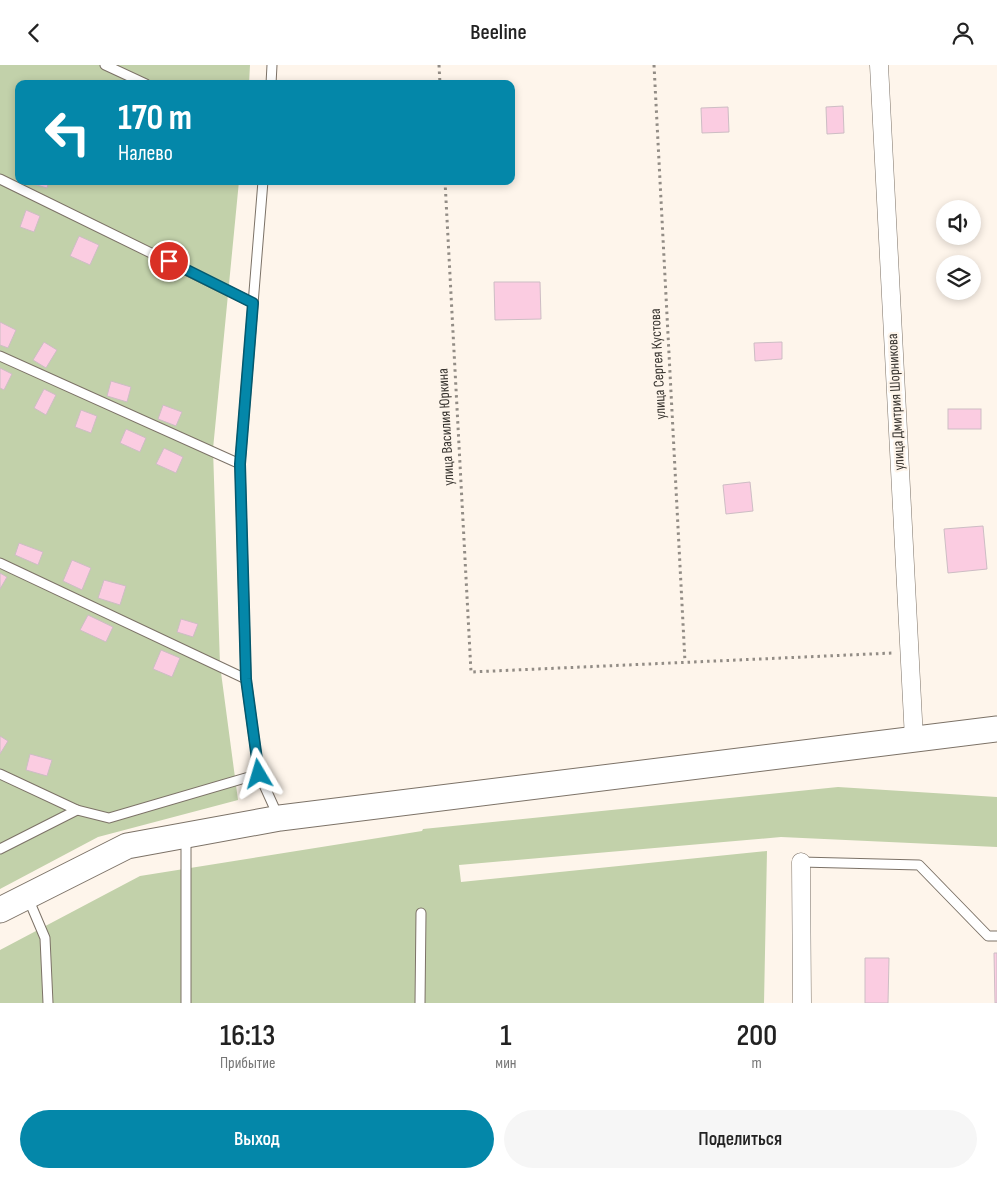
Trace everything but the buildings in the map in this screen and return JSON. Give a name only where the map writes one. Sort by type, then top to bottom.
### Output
[{"type":"street","name":"улица Дмитрия Шорникова","points":[[878,65],[914,739]]},
{"type":"street","points":[[0,910],[127,847],[280,818],[997,729]]},
{"type":"street","points":[[801,862],[802,1003]]},
{"type":"lane","points":[[105,65],[137,80]]},
{"type":"lane","points":[[271,80],[272,65]]},
{"type":"lane","points":[[0,179],[253,303]]},
{"type":"lane","points":[[263,185],[240,464],[246,679],[259,774],[280,818]]},
{"type":"lane","points":[[0,356],[240,464]]},
{"type":"lane","points":[[0,563],[246,679]]},
{"type":"lane","points":[[0,774],[77,810],[109,818],[259,774]]},
{"type":"lane","points":[[0,849],[77,810]]},
{"type":"lane","points":[[186,836],[186,1003]]},
{"type":"lane","points":[[801,862],[919,865],[988,936],[997,936]]},
{"type":"lane","points":[[27,895],[45,938],[48,1003]]},
{"type":"lane","points":[[420,1003],[421,913]]},
{"type":"path","points":[[439,65],[440,80]]},
{"type":"path","name":"улица Сергея Кустова","points":[[654,65],[685,662]]},
{"type":"path","name":"улица Василия Юркина","points":[[445,185],[471,672],[685,662]]},
{"type":"path","points":[[685,662],[909,652]]},
{"type":"green space","points":[[0,65],[250,65],[249,80],[15,80],[15,185],[239,185],[213,449],[220,665],[238,800],[98,837],[0,889]]},
{"type":"green space","points":[[838,787],[997,797],[997,847],[781,837],[459,865],[461,882],[767,851],[764,1003],[0,1003],[0,950],[140,876],[422,831],[423,829]]},
{"type":"route","points":[[169,261],[253,303],[240,464],[246,679],[259,774]]}]
